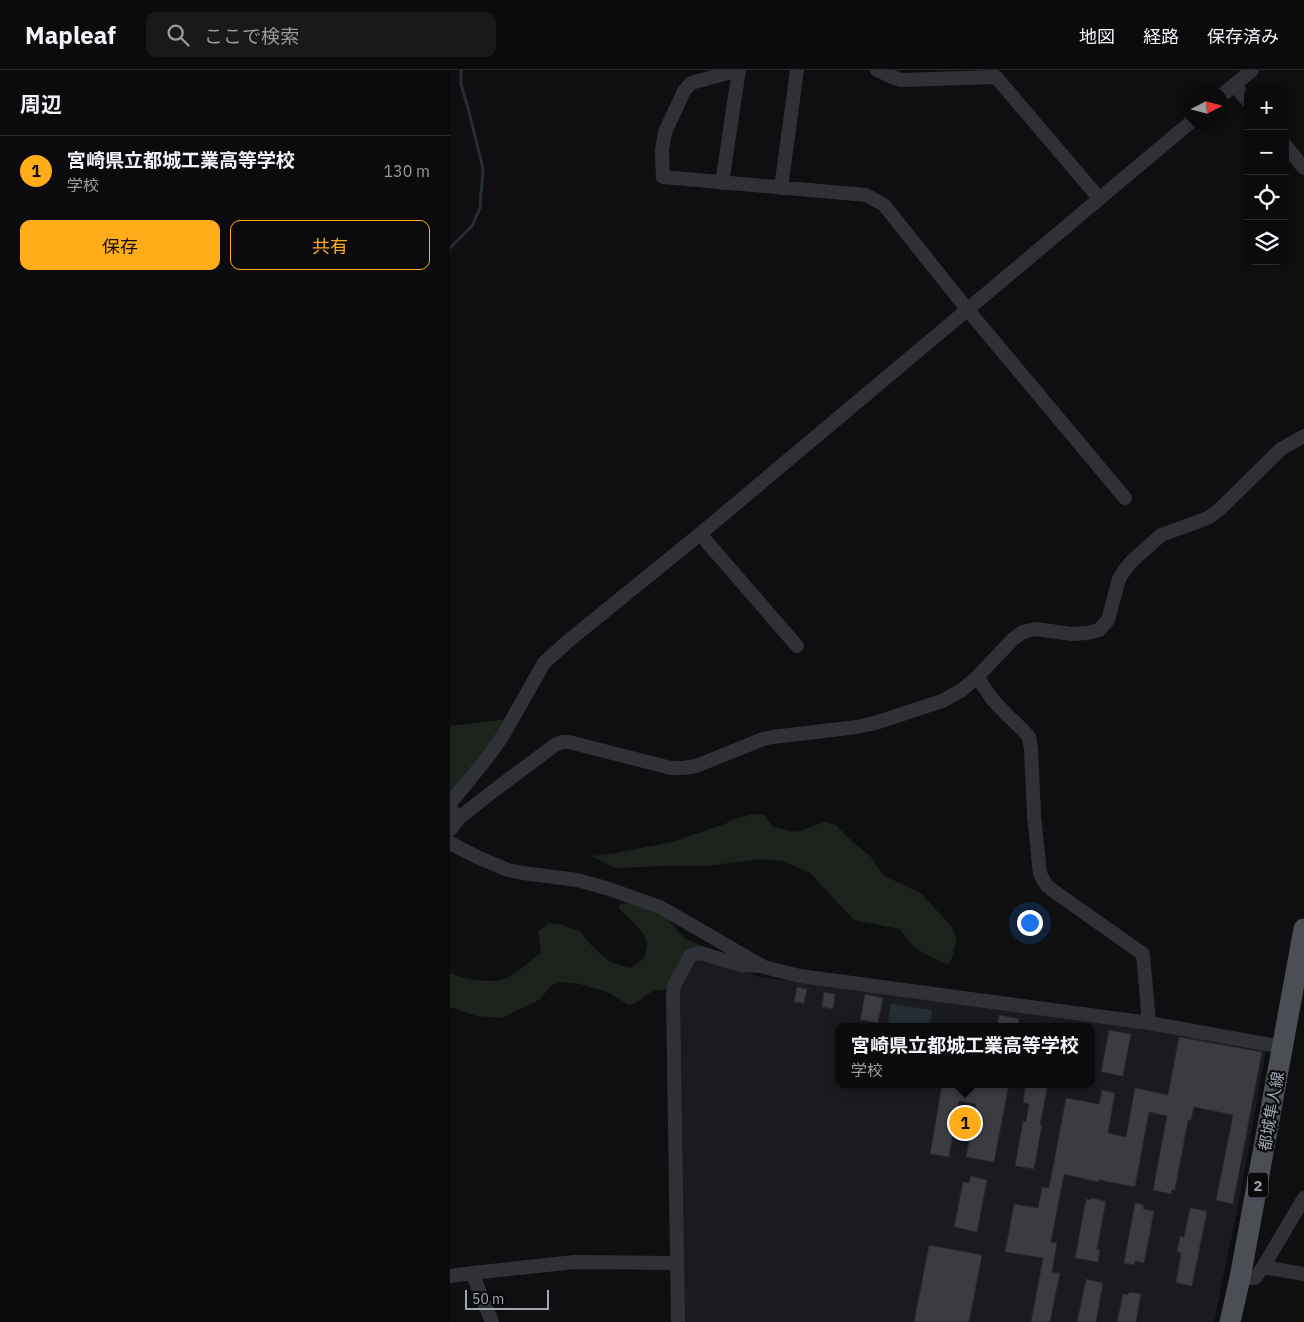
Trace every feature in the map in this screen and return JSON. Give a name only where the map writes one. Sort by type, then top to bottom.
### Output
[{"type":"main road","name":"都城隼人線","points":[[1230,1322],[1240,1278],[1304,929]]},
{"type":"street","points":[[722,183],[739,70],[691,83],[684,91],[665,132],[662,150],[663,177],[722,183],[866,195],[884,205],[967,309],[1124,498]]},
{"type":"street","points":[[781,188],[797,70]]},
{"type":"street","points":[[877,70],[901,80],[997,73],[1099,198]]},
{"type":"street","points":[[1229,89],[1252,70]]},
{"type":"street","points":[[1234,84],[1244,95]]},
{"type":"street","points":[[459,818],[450,808],[452,801],[502,738],[544,663],[1184,128]]},
{"type":"street","points":[[1289,150],[1304,168]]},
{"type":"street","points":[[450,830],[459,818],[547,750],[562,742],[671,768],[696,766],[763,739],[857,726],[894,718],[942,701],[962,690],[1022,632],[1036,629],[1087,634],[1099,630],[1108,620],[1119,579],[1131,562],[1161,535],[1208,518],[1220,509],[1281,450],[1304,436]]},
{"type":"street","points":[[700,534],[797,646]]},
{"type":"street","points":[[977,677],[993,700],[1029,738],[1040,874],[1047,886],[1143,954],[1149,1023]]},
{"type":"street","points":[[450,843],[508,870],[577,880],[606,888],[660,908],[764,966]]},
{"type":"street","points":[[678,1322],[673,995],[674,986],[690,956],[694,954],[741,965],[764,966],[800,976],[1149,1023],[1283,1047]]},
{"type":"street","points":[[1240,1278],[1255,1278],[1304,1198]]},
{"type":"street","points":[[450,1276],[576,1262],[676,1263]]},
{"type":"street","points":[[1263,1267],[1304,1274]]},
{"type":"street","points":[[472,1273],[492,1322]]},
{"type":"shaded area","points":[[508,719],[450,797],[450,726]]},
{"type":"shaded area","points":[[754,814],[764,815],[773,827],[796,832],[825,822],[836,825],[871,857],[883,875],[922,894],[951,926],[957,939],[951,961],[948,965],[916,949],[899,929],[854,920],[810,873],[782,861],[760,859],[707,866],[615,868],[592,856],[672,842],[725,824],[734,819]]},
{"type":"shaded area","points":[[633,903],[663,915],[686,939],[735,960],[700,950],[671,991],[654,991],[636,1003],[629,1005],[605,991],[579,984],[561,982],[550,986],[541,999],[502,1018],[477,1016],[450,1007],[450,973],[471,979],[488,981],[509,977],[541,952],[538,932],[549,923],[563,925],[581,932],[591,945],[610,962],[630,968],[644,958],[647,948],[646,939],[640,929],[619,909],[620,904]]},
{"type":"shaded area","points":[[692,958],[705,958],[761,977],[1158,1030],[1266,1051],[1240,1196],[1214,1322],[681,1322],[675,995]]},
{"type":"shaded area","points":[[891,1004],[932,1010],[930,1023],[888,1023]]},
{"type":"building","points":[[797,987],[807,989],[804,1003],[794,1002]]},
{"type":"building","points":[[824,992],[835,994],[833,1009],[822,1007]]},
{"type":"building","points":[[865,994],[883,998],[878,1023],[860,1020]]},
{"type":"building","points":[[999,1015],[1019,1019],[1018,1023],[998,1023]]},
{"type":"building","points":[[1109,1030],[1131,1034],[1123,1076],[1101,1072]]},
{"type":"building","points":[[1179,1037],[1262,1052],[1233,1204],[1216,1200],[1233,1115],[1194,1107],[1191,1120],[1188,1120],[1175,1190],[1172,1190],[1171,1194],[1153,1190],[1167,1116],[1149,1112],[1135,1187],[1099,1180],[1098,1182],[1064,1174],[1051,1242],[1057,1243],[1052,1272],[1060,1273],[1050,1322],[1031,1322],[1043,1258],[1005,1252],[1014,1204],[1038,1208],[1042,1187],[1049,1188],[1066,1098],[1099,1104],[1102,1090],[1115,1093],[1108,1133],[1126,1137],[1135,1088],[1168,1095]]},
{"type":"building","points":[[941,1088],[1008,1088],[994,1162],[966,1157],[976,1104],[959,1101],[949,1157],[930,1154]]},
{"type":"building","points":[[1025,1088],[1047,1088],[1034,1169],[1015,1166],[1023,1121],[1026,1122],[1029,1104],[1023,1102]]},
{"type":"building","points":[[971,1176],[987,1180],[977,1232],[954,1227],[963,1182],[969,1183]]},
{"type":"building","points":[[1091,1198],[1106,1201],[1097,1249],[1100,1250],[1098,1262],[1075,1258],[1086,1199],[1091,1200]]},
{"type":"building","points":[[1135,1203],[1144,1205],[1143,1209],[1154,1211],[1144,1263],[1135,1261],[1134,1265],[1124,1263]]},
{"type":"building","points":[[1190,1208],[1207,1211],[1192,1286],[1176,1283],[1181,1253],[1177,1252],[1180,1236],[1184,1237]]},
{"type":"building","points":[[929,1245],[982,1255],[969,1322],[914,1322]]},
{"type":"building","points":[[1086,1279],[1103,1283],[1096,1322],[1077,1322]]},
{"type":"building","points":[[1129,1292],[1141,1294],[1136,1322],[1117,1322],[1123,1294],[1128,1295]]},
{"type":"waterway","points":[[450,248],[472,226],[480,208],[483,169],[461,84],[461,70]]},
{"type":"place","name":"宮崎県立都城工業高等学校","points":[[965,1123]]}]
